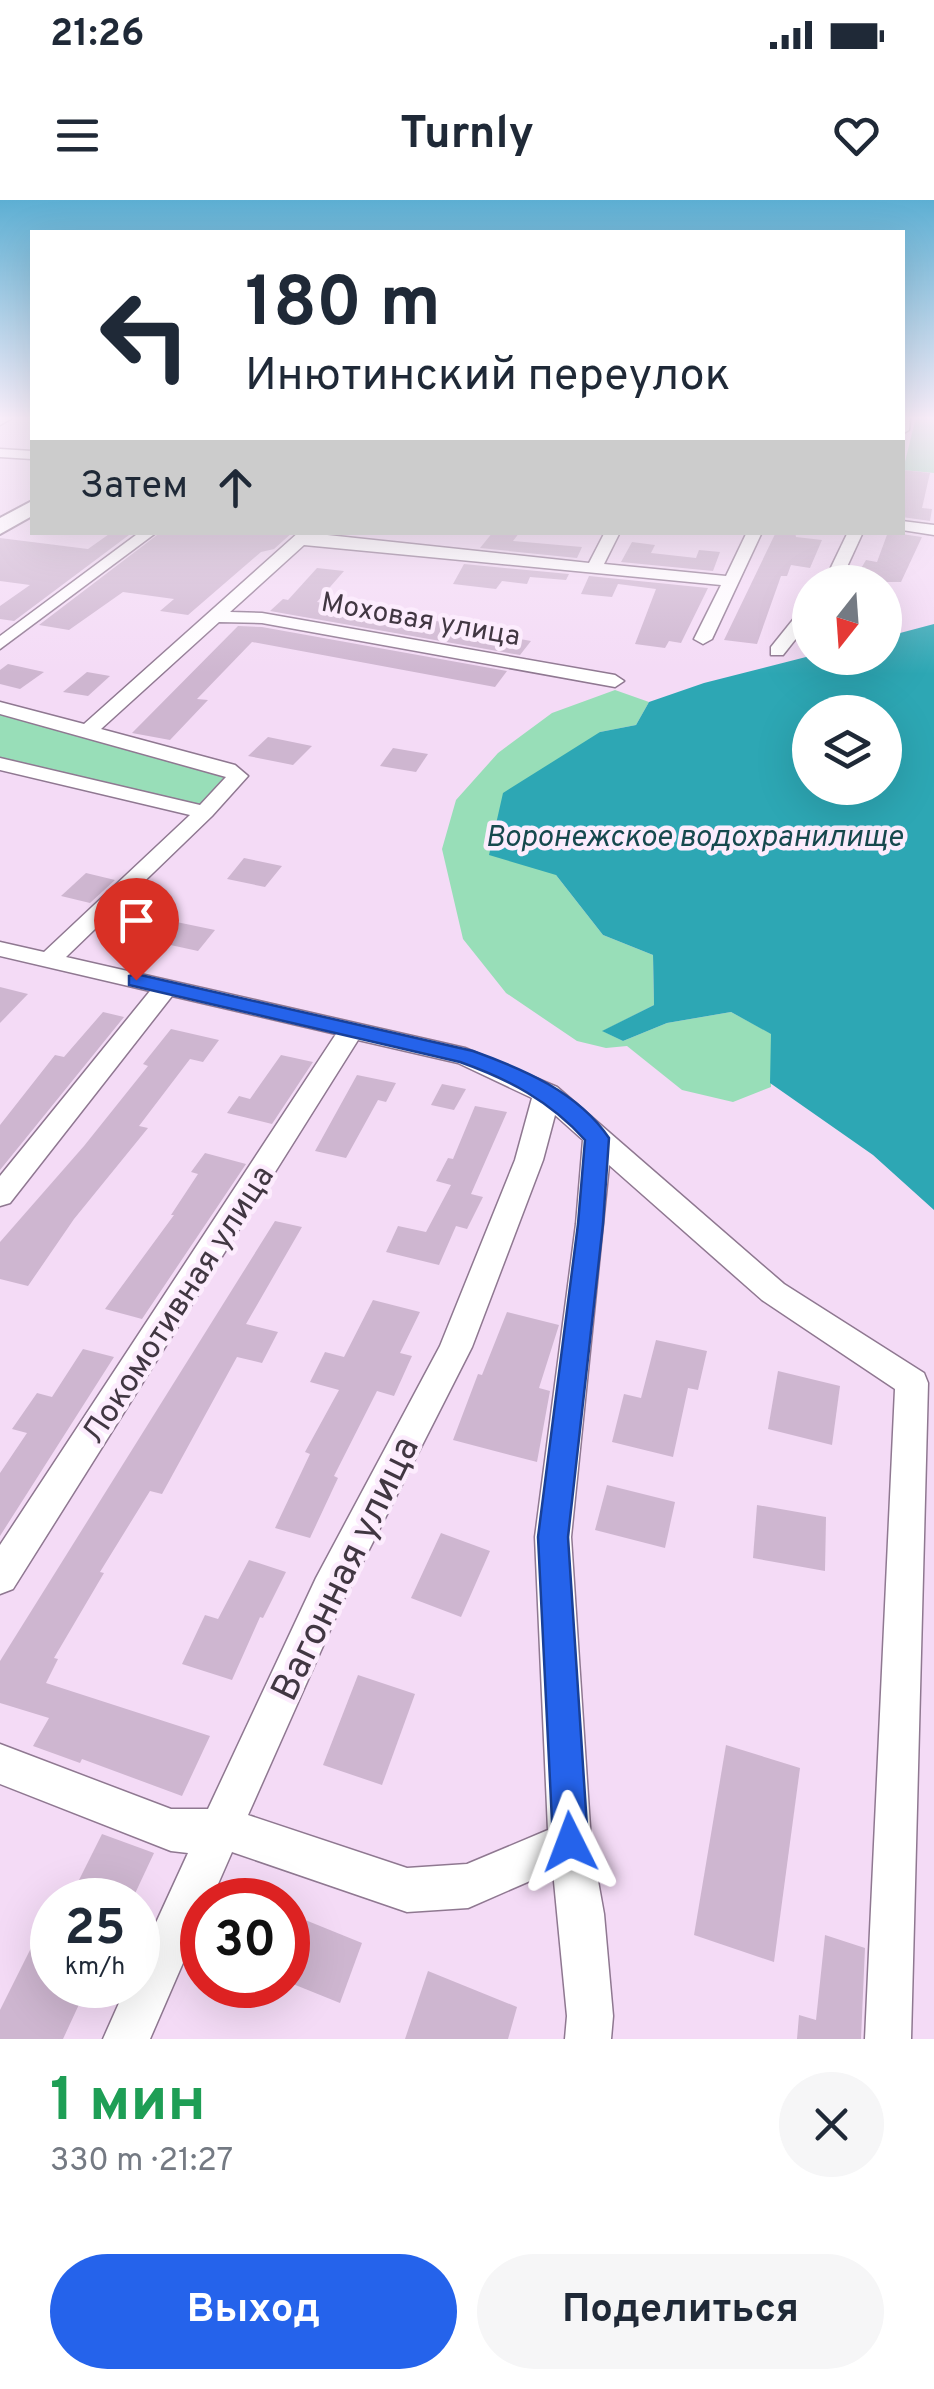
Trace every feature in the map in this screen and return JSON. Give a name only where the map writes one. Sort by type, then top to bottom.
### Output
[{"type":"main road","points":[[0,527],[30,507]]},
{"type":"street","points":[[905,526],[934,530]]},
{"type":"street","points":[[0,644],[146,535]]},
{"type":"street","points":[[440,553],[455,535]]},
{"type":"street","points":[[595,566],[611,535]]},
{"type":"street","points":[[703,639],[753,535]]},
{"type":"street","points":[[840,565],[855,535]]},
{"type":"street","points":[[88,730],[304,536],[730,581]]},
{"type":"street","points":[[244,592],[262,618]]},
{"type":"street","name":"Моховая улица","points":[[216,617],[262,618],[615,682]]},
{"type":"street","points":[[777,651],[792,632]]},
{"type":"street","points":[[0,708],[235,772],[236,780],[205,812],[49,960]]},
{"type":"street","points":[[0,764],[205,812]]},
{"type":"street","points":[[0,949],[465,1056],[503,1070],[572,1110],[597,1138],[773,1292],[912,1383],[888,2039]]},
{"type":"street","points":[[0,1196],[166,987]]},
{"type":"street","name":"Локомотивная улица","points":[[0,1577],[352,1030]]},
{"type":"street","name":"Вагонная улица","points":[[126,2039],[338,1572],[456,1348],[529,1160],[547,1093]]},
{"type":"street","points":[[588,2039],[590,2016],[582,1914],[570,1842],[553,1537],[591,1224],[597,1138]]},
{"type":"street","points":[[0,1764],[170,1830],[200,1833],[221,1827],[406,1890],[468,1886],[570,1842]]},
{"type":"green space","points":[[615,690],[649,702],[636,725],[600,732],[556,875],[603,935],[653,955],[654,1005],[603,1031],[623,1041],[667,1023],[731,1012],[772,1034],[771,1087],[733,1102],[682,1090],[627,1046],[606,1048],[577,1041],[506,993],[463,939],[442,849],[456,800],[498,753],[552,713]]},
{"type":"green space","points":[[0,711],[229,775],[202,804],[0,757]]},
{"type":"water","name":"Воронежское водохранилище","points":[[934,624],[934,1210],[873,1155],[770,1083],[771,1034],[731,1012],[667,1023],[623,1041],[602,1031],[654,1005],[653,955],[603,935],[556,875],[489,855],[503,793],[600,732],[636,725],[649,702],[792,661],[792,675],[902,675],[902,632]]},
{"type":"building","points":[[905,503],[923,503],[922,508],[932,509],[930,521],[905,517]]},
{"type":"building","points":[[108,535],[129,535],[14,621],[0,619],[0,606],[30,585],[0,581],[0,538],[88,549]]},
{"type":"building","points":[[157,535],[290,535],[274,549],[261,552],[188,615],[160,611],[174,599],[123,592],[69,630],[39,625]]},
{"type":"building","points":[[491,535],[518,535],[513,541],[582,547],[577,558],[480,548]]},
{"type":"building","points":[[775,535],[822,540],[811,565],[791,565],[787,576],[781,576],[757,644],[724,640]]},
{"type":"building","points":[[887,535],[922,537],[902,580],[902,565],[863,565],[866,560],[877,562]]},
{"type":"building","points":[[632,542],[655,545],[651,553],[696,558],[699,550],[720,552],[713,571],[621,562]]},
{"type":"building","points":[[464,564],[569,574],[566,580],[530,577],[527,584],[502,581],[496,589],[453,584]]},
{"type":"building","points":[[317,568],[344,571],[317,602],[449,623],[448,626],[531,641],[520,655],[270,611],[283,599],[288,600]]},
{"type":"building","points":[[589,576],[708,588],[681,643],[669,641],[665,648],[635,644],[656,589],[618,584],[612,597],[581,594]]},
{"type":"building","points":[[238,626],[507,671],[495,687],[252,642],[197,699],[208,700],[170,740],[132,733]]},
{"type":"building","points":[[8,664],[44,672],[20,689],[0,684],[0,670]]},
{"type":"building","points":[[87,672],[110,676],[88,696],[63,692]]},
{"type":"building","points":[[268,737],[312,746],[293,765],[248,756]]},
{"type":"building","points":[[393,748],[428,754],[416,772],[380,766]]},
{"type":"building","points":[[244,858],[282,866],[265,887],[227,879]]},
{"type":"building","points":[[86,873],[115,880],[90,903],[61,896]]},
{"type":"building","points":[[138,914],[215,930],[198,951],[120,934]]},
{"type":"building","points":[[0,987],[28,994],[0,1023]]},
{"type":"building","points":[[103,1012],[124,1017],[0,1170],[0,1125],[55,1055],[64,1057]]},
{"type":"building","points":[[171,1029],[219,1040],[203,1062],[190,1059],[139,1126],[148,1128],[74,1219],[28,1286],[0,1279],[0,1242],[84,1146],[148,1066],[143,1064]]},
{"type":"building","points":[[281,1055],[313,1062],[272,1124],[227,1113],[239,1096],[250,1099]]},
{"type":"building","points":[[357,1075],[396,1083],[386,1102],[378,1100],[346,1158],[315,1151]]},
{"type":"building","points":[[442,1084],[466,1089],[454,1110],[431,1105]]},
{"type":"building","points":[[475,1106],[507,1112],[471,1194],[483,1197],[467,1229],[456,1226],[439,1265],[386,1252],[398,1226],[426,1232],[451,1185],[436,1181],[448,1158],[453,1159]]},
{"type":"building","points":[[205,1153],[246,1164],[142,1319],[105,1309],[174,1215],[198,1174],[191,1172]]},
{"type":"building","points":[[275,1221],[302,1227],[246,1324],[278,1332],[262,1363],[237,1357],[162,1494],[150,1491],[100,1572],[104,1573],[54,1658],[58,1659],[46,1683],[210,1736],[182,1796],[82,1759],[80,1763],[33,1746],[49,1718],[0,1703],[0,1661]]},
{"type":"building","points":[[373,1300],[420,1312],[400,1353],[412,1356],[394,1396],[377,1391],[334,1476],[338,1478],[310,1538],[275,1528],[310,1454],[305,1452],[339,1390],[310,1382],[325,1352],[344,1357]]},
{"type":"building","points":[[507,1312],[559,1325],[539,1388],[550,1391],[537,1462],[453,1440]]},
{"type":"building","points":[[656,1340],[707,1351],[698,1390],[688,1388],[673,1457],[612,1442],[624,1394],[641,1398]]},
{"type":"building","points":[[83,1349],[114,1357],[0,1536],[0,1473],[27,1433],[12,1429],[37,1393],[52,1397]]},
{"type":"building","points":[[778,1371],[840,1386],[832,1445],[768,1429]]},
{"type":"building","points":[[607,1485],[675,1502],[665,1548],[595,1530]]},
{"type":"building","points":[[757,1505],[826,1517],[825,1571],[753,1558]]},
{"type":"building","points":[[441,1533],[490,1551],[461,1617],[411,1598]]},
{"type":"building","points":[[249,1560],[286,1572],[263,1618],[260,1617],[232,1680],[182,1664],[205,1615],[218,1619]]},
{"type":"building","points":[[358,1675],[415,1694],[382,1785],[323,1765]]},
{"type":"building","points":[[726,1745],[800,1768],[774,1962],[694,1935]]},
{"type":"building","points":[[102,1834],[154,1853],[142,1878],[80,1878]]},
{"type":"building","points":[[310,1922],[362,1943],[340,2003],[310,1991]]},
{"type":"building","points":[[825,1935],[865,1948],[861,2039],[797,2039],[799,2015],[816,2020]]},
{"type":"building","points":[[30,1950],[30,2008],[77,2008],[63,2039],[0,2039],[0,2010]]},
{"type":"building","points":[[428,1971],[517,2007],[508,2039],[405,2039]]},
{"type":"route","points":[[136,980],[465,1056],[547,1093],[572,1110],[597,1138],[591,1224],[562,1437],[553,1537],[570,1842]]}]
